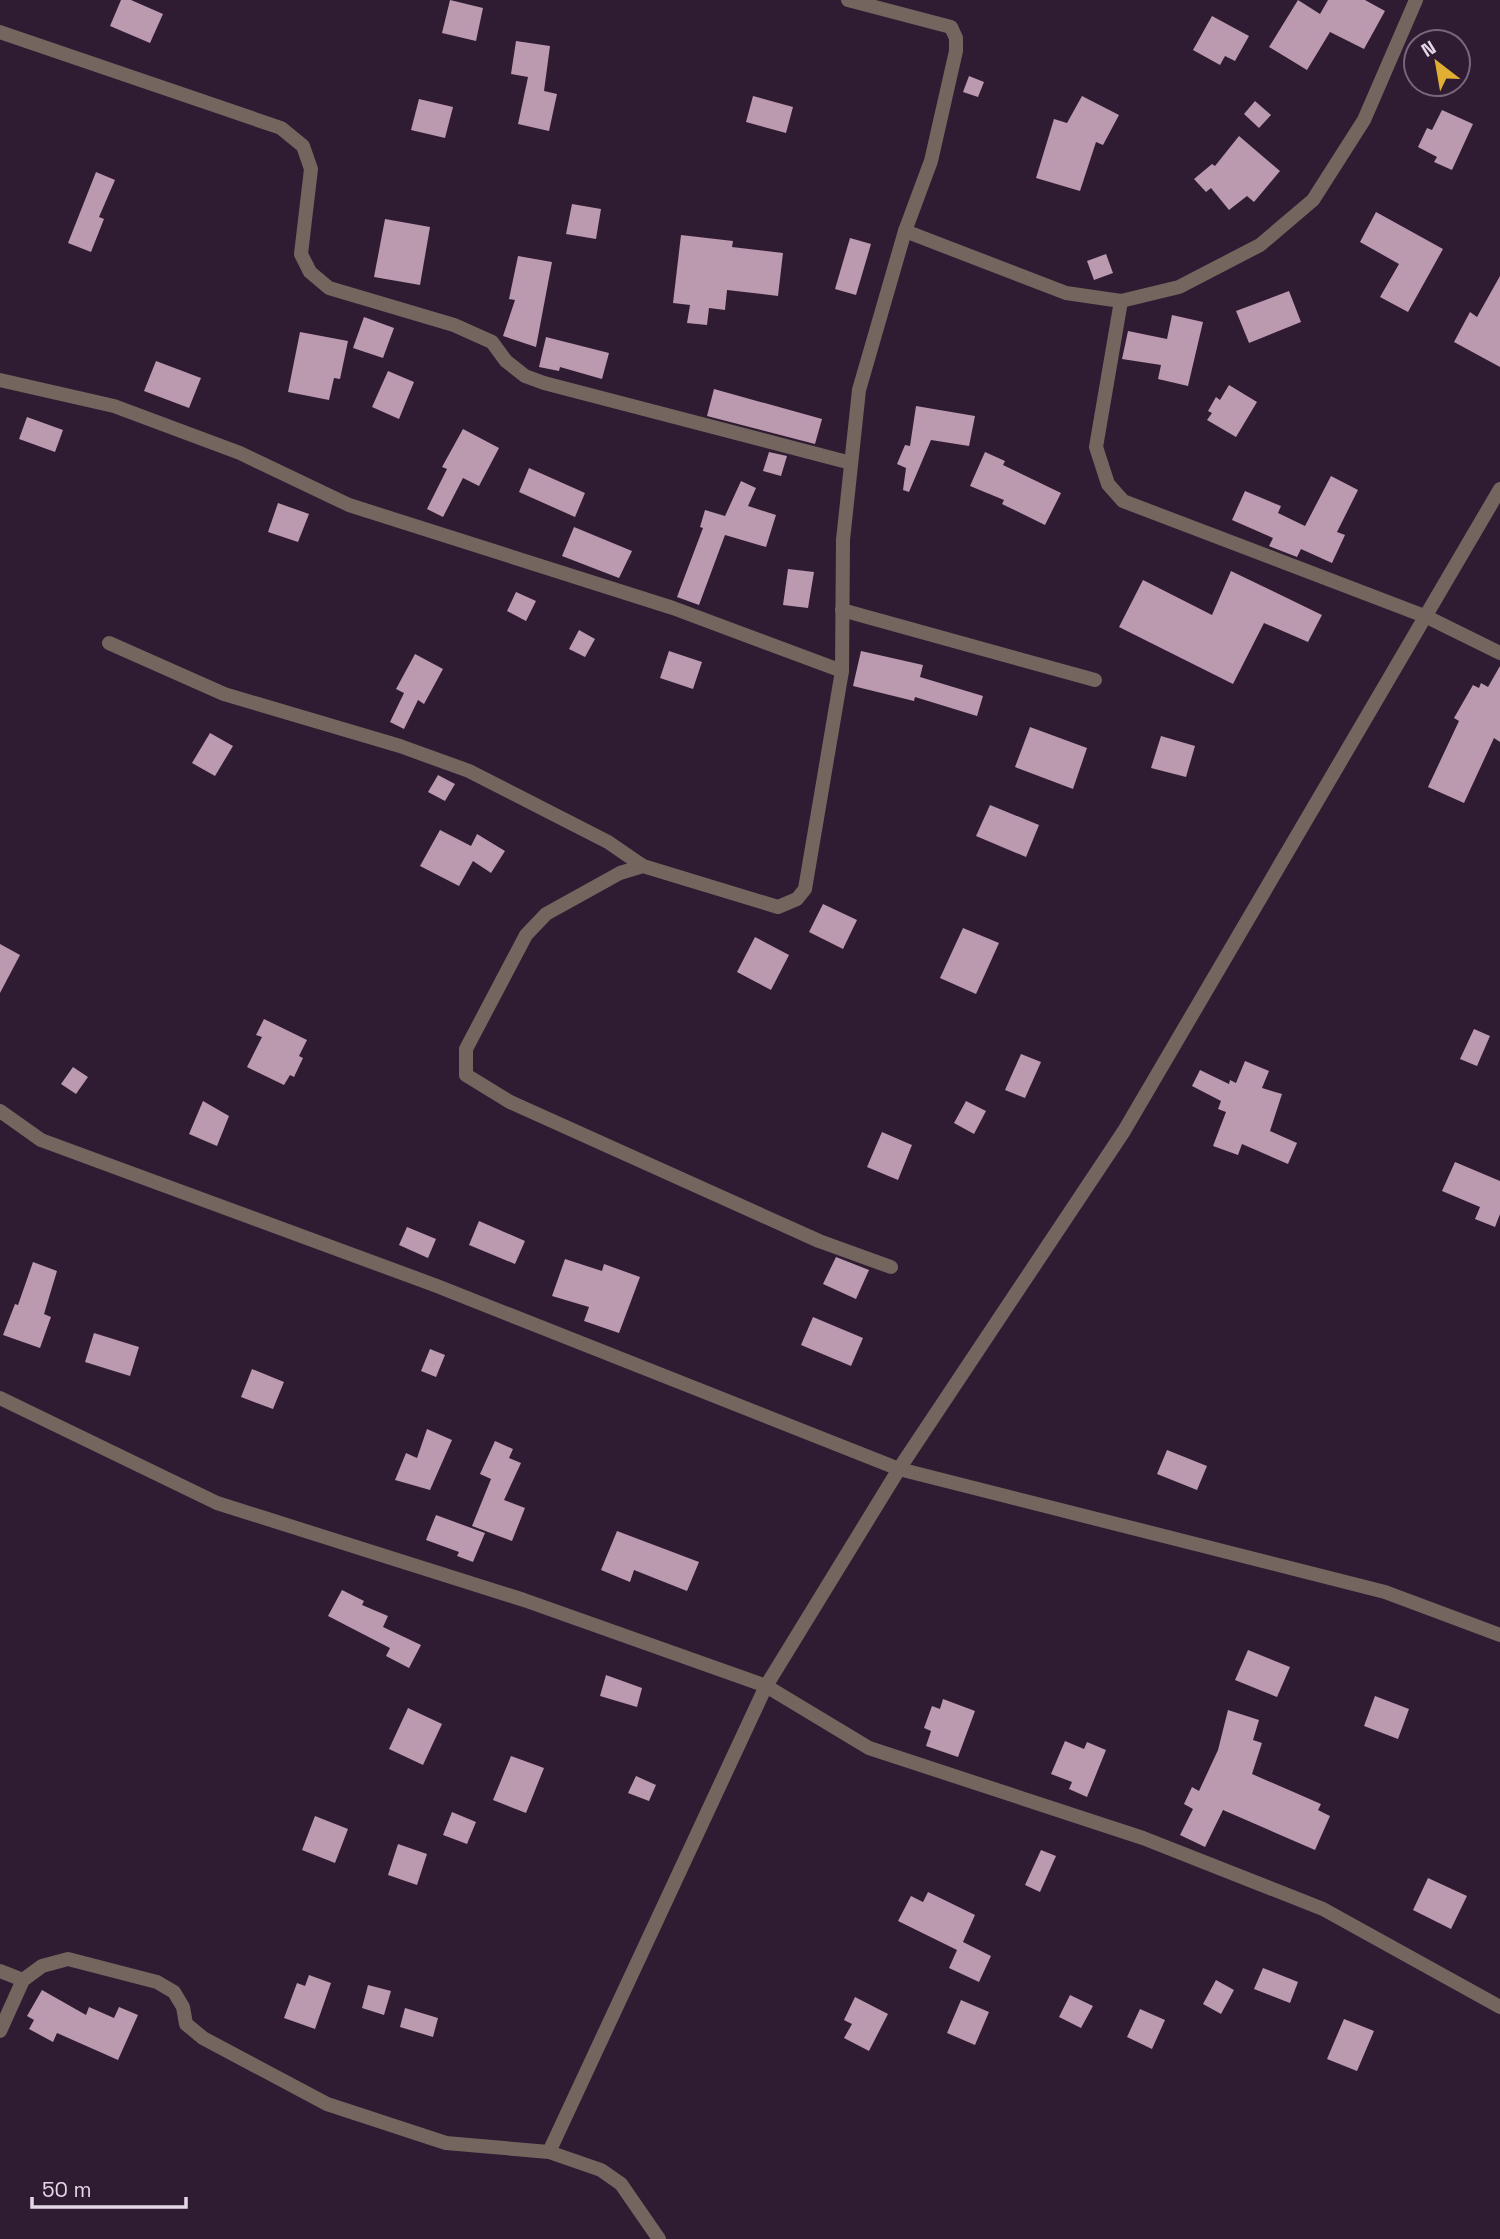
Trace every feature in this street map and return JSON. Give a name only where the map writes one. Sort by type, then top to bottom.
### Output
[{"type":"street","points":[[109,643],[224,694],[400,746],[469,771],[608,842],[643,866],[778,906],[797,899],[805,888],[842,671],[843,540],[859,390],[905,231],[931,162],[956,51],[956,38],[951,27],[848,0]]},
{"type":"street","points":[[905,231],[1066,293],[1121,301],[1179,287],[1248,251],[1313,201],[1364,120],[1416,0]]},
{"type":"street","points":[[0,32],[281,128],[303,146],[311,169],[301,254],[310,272],[330,288],[454,325],[479,336],[492,342],[506,361],[525,376],[544,383],[851,464]]},
{"type":"street","points":[[1121,301],[1096,447],[1108,484],[1123,501],[1427,617],[1500,653]]},
{"type":"street","points":[[0,380],[114,406],[240,453],[349,505],[673,608],[842,671]]},
{"type":"street","points":[[549,2152],[766,1686],[899,1469],[1124,1131],[1500,489]]},
{"type":"street","points":[[842,610],[1095,680]]},
{"type":"street","points":[[643,866],[620,873],[546,914],[526,935],[466,1049],[466,1075],[510,1102],[819,1241],[891,1267]]},
{"type":"street","points":[[0,1111],[41,1140],[437,1286],[899,1469],[1385,1592],[1500,1635]]},
{"type":"street","points":[[0,1398],[217,1503],[524,1600],[766,1686],[869,1748],[1143,1838],[1323,1909],[1500,2007]]},
{"type":"street","points":[[0,2031],[23,1980],[42,1966],[68,1959],[157,1982],[174,1992],[183,2007],[186,2024],[203,2038],[327,2104],[446,2143],[549,2152],[601,2170],[621,2184],[659,2239]]},
{"type":"street","points":[[0,1972],[23,1980]]},
{"type":"building","points":[[121,0],[131,0],[163,14],[150,43],[110,26]]},
{"type":"building","points":[[450,0],[483,8],[476,41],[442,33]]},
{"type":"building","points":[[1298,0],[1320,14],[1328,0],[1365,0],[1385,11],[1364,49],[1330,32],[1307,70],[1269,47]]},
{"type":"building","points":[[1212,16],[1249,36],[1235,61],[1225,56],[1220,65],[1193,50]]},
{"type":"building","points":[[516,41],[550,46],[544,91],[557,94],[549,131],[518,124],[528,77],[511,74]]},
{"type":"building","points":[[969,76],[984,82],[978,97],[963,92]]},
{"type":"building","points":[[753,96],[793,107],[786,133],[746,122]]},
{"type":"building","points":[[1082,96],[1119,115],[1103,145],[1096,142],[1080,191],[1036,178],[1054,119],[1067,123]]},
{"type":"building","points":[[419,99],[453,107],[445,138],[411,130]]},
{"type":"building","points":[[1255,101],[1271,115],[1259,128],[1244,114]]},
{"type":"building","points":[[1442,110],[1473,124],[1452,170],[1434,162],[1437,157],[1418,147],[1427,128],[1432,130]]},
{"type":"building","points":[[1239,136],[1280,171],[1254,202],[1247,196],[1229,210],[1211,188],[1206,192],[1194,179],[1212,164],[1215,166]]},
{"type":"building","points":[[96,172],[115,180],[99,217],[104,219],[91,252],[68,243]]},
{"type":"building","points":[[572,204],[601,209],[596,239],[566,234]]},
{"type":"building","points":[[1376,212],[1443,249],[1408,312],[1380,297],[1399,264],[1360,242]]},
{"type":"building","points":[[385,219],[430,227],[420,285],[374,277]]},
{"type":"building","points":[[681,235],[733,241],[732,247],[783,253],[778,296],[727,290],[725,310],[709,308],[707,325],[687,323],[690,305],[673,303]]},
{"type":"building","points":[[850,238],[871,244],[856,295],[835,289]]},
{"type":"building","points":[[1106,254],[1113,273],[1094,280],[1087,261]]},
{"type":"building","points":[[518,256],[552,262],[536,347],[503,336],[515,300],[509,299]]},
{"type":"building","points":[[1500,276],[1500,367],[1454,342],[1470,312],[1477,317]]},
{"type":"building","points":[[1289,291],[1301,322],[1249,343],[1236,311]]},
{"type":"building","points":[[1172,315],[1203,322],[1188,386],[1158,379],[1161,365],[1122,359],[1128,331],[1167,339]]},
{"type":"building","points":[[364,317],[394,328],[383,358],[353,348]]},
{"type":"building","points":[[300,332],[348,341],[340,379],[334,378],[329,400],[288,392]]},
{"type":"building","points":[[546,337],[609,353],[602,379],[560,367],[559,371],[539,367]]},
{"type":"building","points":[[156,361],[201,378],[189,408],[144,391]]},
{"type":"building","points":[[388,371],[414,382],[399,419],[372,407]]},
{"type":"building","points":[[1229,385],[1257,402],[1236,437],[1207,420],[1212,413],[1208,411],[1216,397],[1220,400]]},
{"type":"building","points":[[714,389],[822,419],[815,444],[707,416]]},
{"type":"building","points":[[916,406],[975,416],[969,446],[931,440],[909,492],[903,490],[906,468],[897,464],[905,445],[910,446]]},
{"type":"building","points":[[27,417],[63,430],[55,452],[19,439]]},
{"type":"building","points":[[463,429],[499,448],[479,486],[463,478],[443,517],[427,509],[447,469],[442,467]]},
{"type":"building","points":[[769,452],[787,456],[781,476],[763,471]]},
{"type":"building","points":[[985,452],[1005,461],[1003,465],[1061,493],[1045,525],[1002,504],[1004,500],[970,486]]},
{"type":"building","points":[[529,468],[585,493],[575,517],[519,492]]},
{"type":"building","points":[[1331,476],[1358,490],[1337,532],[1345,535],[1332,563],[1301,549],[1297,557],[1269,546],[1273,538],[1232,520],[1245,491],[1281,506],[1278,513],[1305,526]]},
{"type":"building","points":[[741,481],[756,488],[748,506],[776,515],[766,547],[725,535],[699,605],[677,597],[703,528],[700,527],[705,510],[725,516]]},
{"type":"building","points":[[278,503],[309,514],[298,542],[268,532]]},
{"type":"building","points":[[574,527],[632,551],[619,578],[562,556]]},
{"type":"building","points":[[788,569],[814,572],[808,608],[783,605]]},
{"type":"building","points":[[1231,571],[1322,615],[1308,642],[1264,623],[1233,684],[1119,627],[1143,580],[1212,615]]},
{"type":"building","points":[[516,592],[536,601],[526,621],[507,611]]},
{"type":"building","points":[[579,630],[595,639],[585,657],[569,649]]},
{"type":"building","points":[[669,651],[702,662],[693,689],[660,678]]},
{"type":"building","points":[[861,651],[923,665],[920,677],[983,696],[977,716],[915,697],[914,701],[853,686]]},
{"type":"building","points":[[415,654],[443,669],[424,704],[418,700],[404,729],[390,722],[404,693],[396,689]]},
{"type":"building","points":[[1500,666],[1500,742],[1494,738],[1464,803],[1428,787],[1459,721],[1454,718],[1473,685],[1479,688],[1481,683],[1488,687]]},
{"type":"building","points":[[1030,727],[1087,748],[1073,789],[1015,767]]},
{"type":"building","points":[[210,733],[233,746],[215,776],[192,763]]},
{"type":"building","points":[[1161,736],[1195,746],[1186,777],[1151,768]]},
{"type":"building","points":[[438,775],[455,784],[445,801],[428,792]]},
{"type":"building","points":[[990,805],[1039,825],[1026,857],[976,836]]},
{"type":"building","points":[[440,830],[471,846],[477,834],[505,851],[491,873],[473,861],[459,886],[420,866]]},
{"type":"building","points":[[823,904],[857,920],[843,949],[809,932]]},
{"type":"building","points":[[963,928],[999,943],[976,994],[940,978]]},
{"type":"building","points":[[755,937],[789,955],[771,990],[737,972]]},
{"type":"building","points":[[0,944],[20,955],[0,993]]},
{"type":"building","points":[[264,1019],[307,1040],[299,1056],[303,1058],[294,1077],[290,1075],[284,1085],[247,1067],[262,1037],[256,1035]]},
{"type":"building","points":[[1474,1029],[1490,1036],[1477,1066],[1460,1059]]},
{"type":"building","points":[[1021,1054],[1041,1062],[1025,1098],[1005,1090]]},
{"type":"building","points":[[1245,1061],[1269,1071],[1262,1088],[1282,1094],[1270,1131],[1297,1143],[1288,1164],[1242,1144],[1238,1155],[1213,1146],[1226,1112],[1218,1109],[1221,1101],[1192,1086],[1200,1070],[1229,1084],[1230,1080],[1236,1083]]},
{"type":"building","points":[[73,1067],[88,1077],[76,1094],[61,1084]]},
{"type":"building","points":[[203,1101],[229,1116],[217,1146],[189,1134]]},
{"type":"building","points":[[966,1101],[986,1111],[974,1134],[954,1123]]},
{"type":"building","points":[[882,1132],[912,1145],[898,1180],[867,1167]]},
{"type":"building","points":[[1455,1162],[1500,1181],[1500,1214],[1495,1227],[1475,1219],[1480,1207],[1442,1191]]},
{"type":"building","points":[[479,1221],[525,1241],[515,1264],[469,1245]]},
{"type":"building","points":[[407,1227],[436,1239],[428,1258],[399,1245]]},
{"type":"building","points":[[836,1257],[869,1270],[856,1299],[823,1284]]},
{"type":"building","points":[[565,1259],[602,1271],[604,1264],[640,1277],[619,1333],[584,1321],[589,1307],[552,1296]]},
{"type":"building","points":[[33,1262],[57,1271],[44,1314],[51,1317],[40,1348],[3,1335],[15,1304],[18,1305]]},
{"type":"building","points":[[813,1317],[863,1338],[851,1366],[801,1345]]},
{"type":"building","points":[[94,1333],[139,1347],[130,1376],[85,1362]]},
{"type":"building","points":[[430,1349],[445,1355],[436,1377],[421,1371]]},
{"type":"building","points":[[252,1369],[284,1382],[273,1409],[241,1397]]},
{"type":"building","points":[[427,1429],[452,1440],[430,1490],[395,1480],[406,1453],[417,1458]]},
{"type":"building","points":[[495,1441],[513,1449],[509,1458],[521,1463],[504,1500],[525,1508],[512,1541],[472,1526],[491,1479],[480,1474]]},
{"type":"building","points":[[1167,1450],[1207,1466],[1197,1490],[1157,1474]]},
{"type":"building","points":[[436,1515],[485,1533],[473,1562],[457,1556],[459,1552],[426,1540]]},
{"type":"building","points":[[617,1531],[699,1562],[687,1591],[634,1570],[630,1582],[601,1570]]},
{"type":"building","points":[[342,1590],[364,1601],[362,1605],[388,1616],[383,1627],[421,1645],[409,1668],[386,1656],[390,1648],[328,1616]]},
{"type":"building","points":[[1248,1650],[1290,1667],[1277,1697],[1235,1680]]},
{"type":"building","points":[[606,1675],[642,1688],[637,1707],[600,1696]]},
{"type":"building","points":[[1375,1696],[1409,1709],[1398,1739],[1364,1726]]},
{"type":"building","points":[[943,1699],[975,1711],[958,1757],[926,1746],[931,1731],[924,1728],[932,1706],[940,1709]]},
{"type":"building","points":[[408,1708],[442,1724],[423,1765],[389,1749]]},
{"type":"building","points":[[1228,1710],[1259,1720],[1253,1740],[1262,1743],[1252,1774],[1321,1804],[1318,1810],[1330,1816],[1315,1850],[1223,1810],[1205,1847],[1180,1835],[1193,1809],[1184,1804],[1192,1787],[1199,1791],[1218,1750]]},
{"type":"building","points":[[1065,1741],[1084,1749],[1087,1742],[1106,1750],[1087,1797],[1069,1789],[1072,1782],[1051,1774]]},
{"type":"building","points":[[511,1756],[544,1768],[526,1813],[493,1800]]},
{"type":"building","points":[[636,1776],[656,1785],[649,1801],[628,1793]]},
{"type":"building","points":[[452,1812],[476,1822],[467,1844],[443,1835]]},
{"type":"building","points":[[315,1816],[348,1829],[335,1863],[302,1850]]},
{"type":"building","points":[[398,1844],[427,1854],[417,1885],[388,1875]]},
{"type":"building","points":[[1041,1850],[1056,1856],[1040,1892],[1025,1885]]},
{"type":"building","points":[[1428,1878],[1467,1896],[1451,1929],[1413,1910]]},
{"type":"building","points":[[928,1892],[975,1915],[963,1942],[991,1956],[979,1982],[949,1968],[957,1950],[898,1921],[911,1896],[923,1902]]},
{"type":"building","points":[[1263,1968],[1298,1982],[1290,2003],[1254,1989]]},
{"type":"building","points":[[309,1975],[331,1983],[315,2029],[284,2018],[297,1983],[305,1986]]},
{"type":"building","points":[[1216,1980],[1234,1990],[1221,2014],[1203,2004]]},
{"type":"building","points":[[368,1985],[391,1991],[384,2015],[362,2008]]},
{"type":"building","points":[[42,1990],[86,2015],[89,2007],[114,2018],[119,2007],[138,2015],[118,2060],[57,2033],[53,2042],[29,2029],[34,2020],[27,2016]]},
{"type":"building","points":[[1070,1995],[1093,2006],[1081,2028],[1059,2017]]},
{"type":"building","points":[[855,1997],[888,2014],[869,2051],[844,2038],[852,2024],[844,2020]]},
{"type":"building","points":[[961,2000],[989,2012],[975,2045],[947,2033]]},
{"type":"building","points":[[405,2008],[438,2018],[433,2037],[400,2027]]},
{"type":"building","points":[[1140,2009],[1165,2020],[1152,2049],[1127,2037]]},
{"type":"building","points":[[1344,2019],[1374,2031],[1357,2071],[1327,2059]]}]
